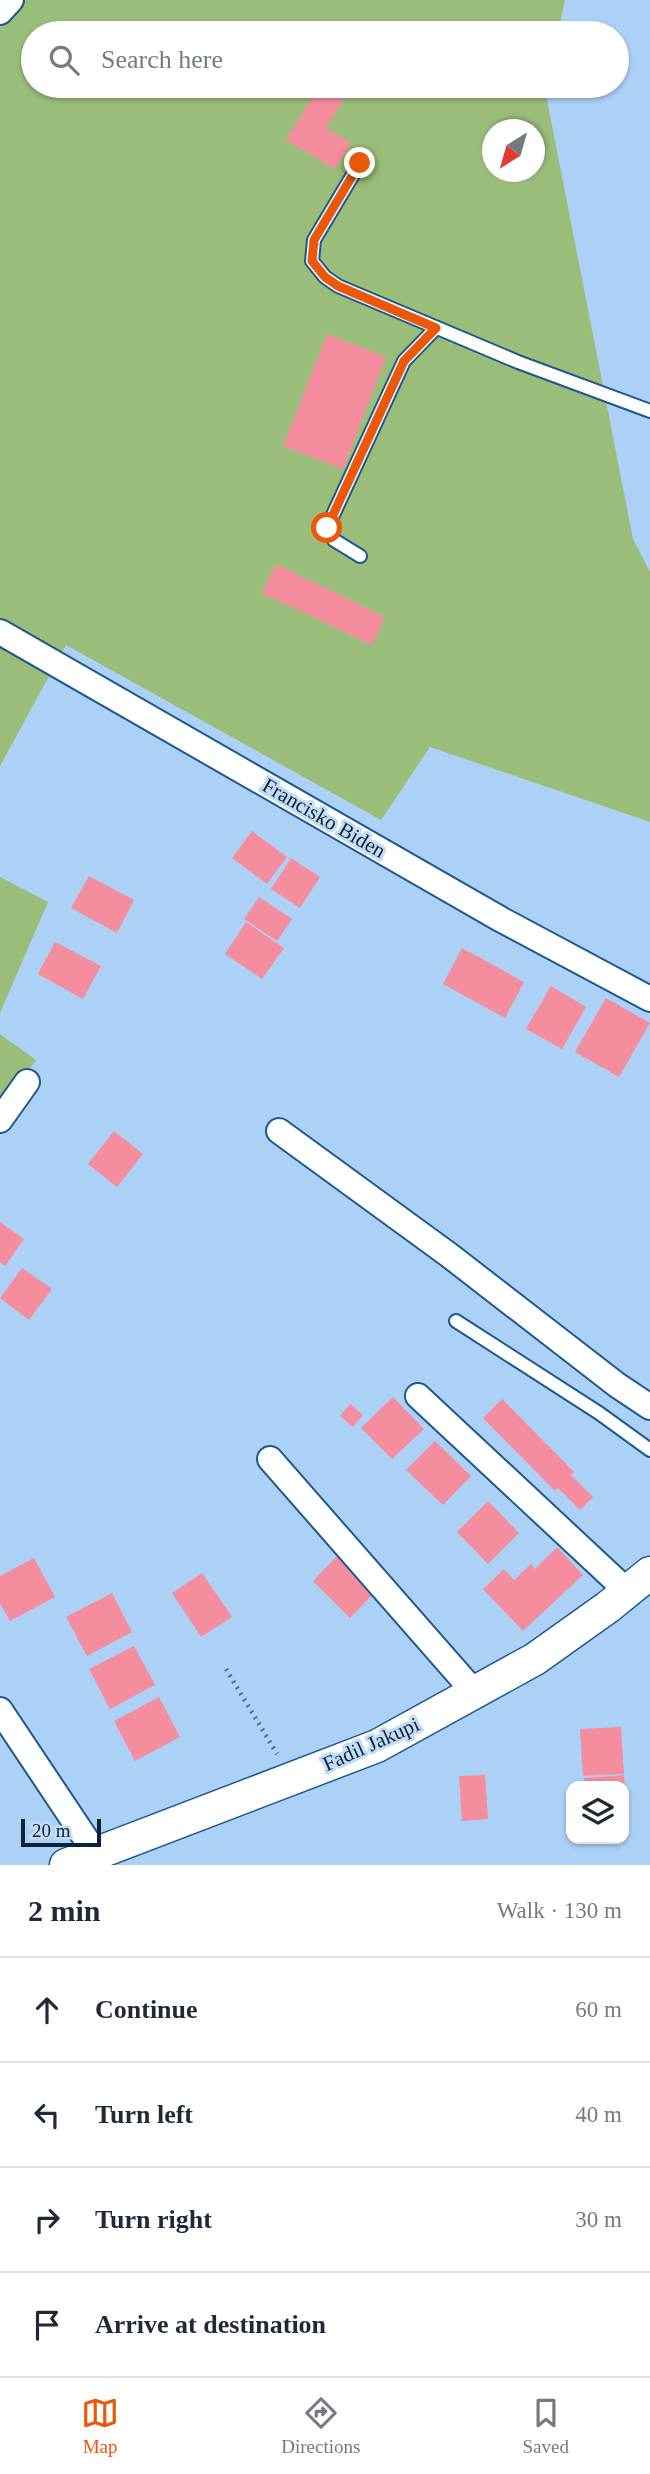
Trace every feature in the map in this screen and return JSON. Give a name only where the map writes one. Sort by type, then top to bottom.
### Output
[{"type":"street","points":[[0,12],[11,0]]},
{"type":"street","name":"Francisko Biden","points":[[0,632],[502,920],[650,999]]},
{"type":"street","points":[[0,1121],[27,1082]]},
{"type":"street","points":[[279,1131],[650,1407]]},
{"type":"street","points":[[418,1396],[638,1582]]},
{"type":"street","points":[[270,1459],[475,1692]]},
{"type":"street","name":"Fadil Jakupi","points":[[66,1865],[377,1746],[535,1659],[638,1582]]},
{"type":"street","points":[[0,1710],[96,1854]]},
{"type":"lane","points":[[360,163],[314,240],[312,261],[325,277],[338,286],[518,362],[650,411]]},
{"type":"lane","points":[[360,556],[334,540],[327,528],[404,361],[436,328]]},
{"type":"lane","points":[[456,1321],[599,1413],[650,1450]]},
{"type":"path","points":[[226,1669],[292,1778]]},
{"type":"green space","points":[[0,0],[565,0],[561,21],[21,21],[21,98],[547,98],[633,539],[650,572],[650,822],[430,747],[381,820],[66,645],[0,766]]},
{"type":"green space","points":[[0,877],[48,902],[0,1013]]},
{"type":"green space","points":[[0,1034],[36,1060],[0,1109]]},
{"type":"building","points":[[312,98],[345,98],[326,128],[351,143],[335,169],[286,140]]},
{"type":"building","points":[[327,334],[386,357],[343,469],[283,446]]},
{"type":"building","points":[[276,564],[385,617],[372,645],[262,593]]},
{"type":"building","points":[[252,831],[287,857],[267,884],[232,858]]},
{"type":"building","points":[[291,858],[320,877],[300,908],[271,889]]},
{"type":"building","points":[[89,876],[134,900],[117,933],[71,908]]},
{"type":"building","points":[[259,897],[292,919],[277,941],[244,919]]},
{"type":"building","points":[[246,922],[284,948],[262,979],[225,954]]},
{"type":"building","points":[[55,942],[101,966],[83,999],[38,974]]},
{"type":"building","points":[[462,948],[524,982],[505,1018],[443,984]]},
{"type":"building","points":[[551,986],[586,1007],[562,1049],[526,1029]]},
{"type":"building","points":[[606,998],[650,1023],[619,1077],[575,1052]]},
{"type":"building","points":[[114,1131],[143,1154],[117,1187],[88,1164]]},
{"type":"building","points":[[0,1222],[24,1239],[5,1266],[0,1262]]},
{"type":"building","points":[[22,1268],[52,1289],[29,1320],[0,1298]]},
{"type":"building","points":[[393,1397],[424,1429],[392,1459],[361,1428]]},
{"type":"building","points":[[502,1399],[574,1472],[571,1475],[593,1497],[580,1510],[558,1488],[555,1491],[483,1418]]},
{"type":"building","points":[[350,1404],[363,1415],[353,1427],[340,1416]]},
{"type":"building","points":[[435,1441],[471,1476],[443,1505],[406,1470]]},
{"type":"building","points":[[488,1501],[519,1533],[488,1564],[457,1532]]},
{"type":"building","points":[[557,1547],[583,1575],[523,1631],[483,1589],[504,1569],[514,1580],[531,1564],[535,1569]]},
{"type":"building","points":[[342,1551],[379,1588],[350,1618],[313,1581]]},
{"type":"building","points":[[34,1558],[55,1597],[10,1621],[0,1603],[0,1576]]},
{"type":"building","points":[[202,1573],[232,1617],[201,1637],[172,1593]]},
{"type":"building","points":[[112,1593],[132,1632],[87,1656],[66,1617]]},
{"type":"building","points":[[134,1646],[155,1685],[110,1709],[89,1669]]},
{"type":"building","points":[[159,1697],[180,1737],[135,1761],[114,1721]]},
{"type":"building","points":[[621,1727],[624,1774],[583,1776],[580,1729]]},
{"type":"building","points":[[485,1775],[488,1819],[462,1821],[459,1776]]},
{"type":"building","points":[[624,1775],[625,1781],[584,1781],[584,1778]]},
{"type":"route","points":[[327,528],[404,361],[436,328],[338,286],[325,277],[312,261],[314,240],[360,163]]}]
